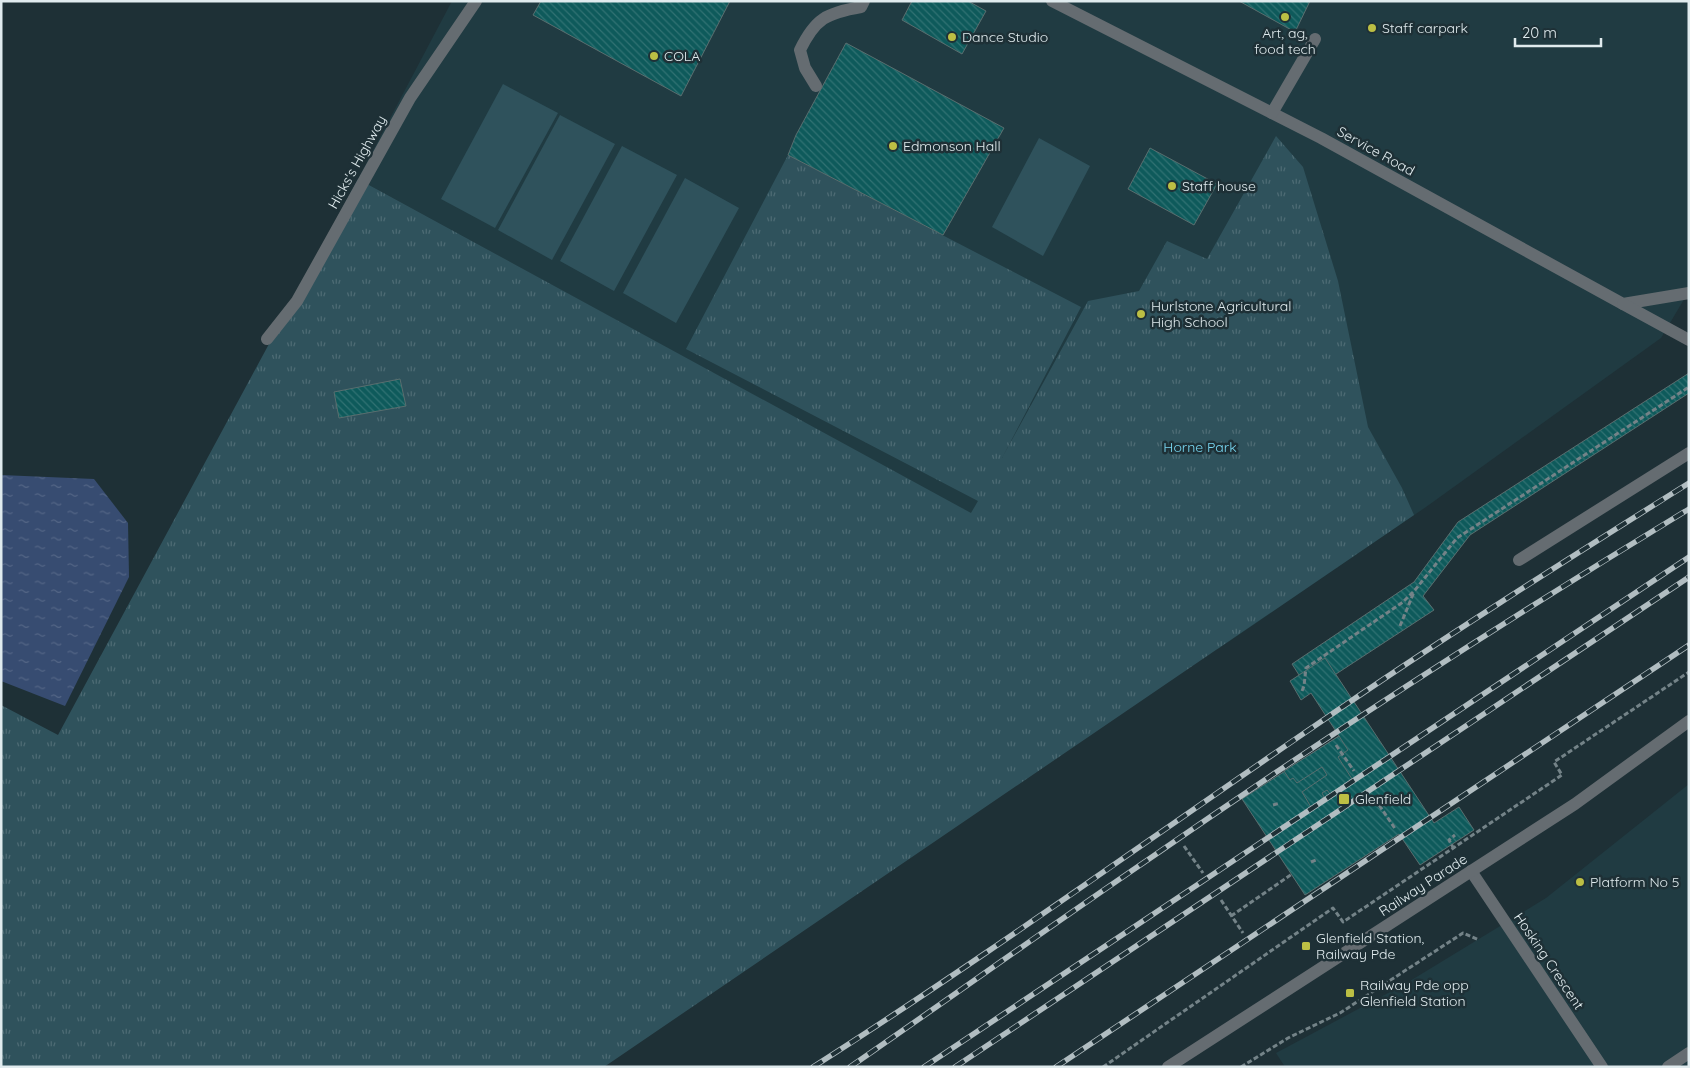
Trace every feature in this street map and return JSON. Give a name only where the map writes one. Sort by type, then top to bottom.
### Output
[{"type":"street","name":"Hicks's Highway","points":[[267,339],[297,301],[410,98],[476,1]]},
{"type":"street","points":[[816,86],[805,68],[800,50],[810,31],[821,19],[838,11],[861,7],[864,1]]},
{"type":"street","name":"Service Road","points":[[1052,1],[1272,113],[1689,340]]},
{"type":"street","points":[[1272,113],[1315,39]]},
{"type":"street","points":[[1623,304],[1689,293]]},
{"type":"street","points":[[1519,560],[1689,453]]},
{"type":"street","name":"Railway Parade","points":[[1168,1067],[1575,804],[1689,721]]},
{"type":"street","name":"Hosking Crescent","points":[[1472,871],[1602,1067]]},
{"type":"street","points":[[1668,1067],[1689,1053]]},
{"type":"path","points":[[1302,691],[1306,668],[1403,602],[1457,538],[1689,386]]},
{"type":"path","points":[[1400,626],[1415,590]]},
{"type":"path","points":[[1103,1067],[1334,908],[1343,922],[1454,849],[1562,774],[1554,762],[1689,672]]},
{"type":"path","points":[[1336,745],[1354,771]]},
{"type":"path","points":[[1375,799],[1396,830]]},
{"type":"path","points":[[1273,805],[1280,803]]},
{"type":"path","points":[[1454,849],[1448,840],[1455,835]]},
{"type":"path","points":[[1184,846],[1203,874]]},
{"type":"path","points":[[1311,862],[1316,860]]},
{"type":"path","points":[[1232,916],[1292,874]]},
{"type":"path","points":[[1221,900],[1243,933]]},
{"type":"path","points":[[1241,1067],[1288,1038],[1340,1013],[1464,933],[1479,940]]},
{"type":"shaded area","name":"Hurlstone Agricultural High School","points":[[452,1],[1689,1],[1689,291],[1661,338],[1426,507],[1218,649],[358,179]]},
{"type":"shaded area","points":[[1689,784],[1689,1067],[1285,1067],[1276,1053],[1405,984],[1546,898]]},
{"type":"green space","points":[[503,84],[558,113],[495,228],[441,199]]},
{"type":"green space","points":[[560,115],[615,144],[552,260],[498,230]]},
{"type":"green space","name":"Horne Park","points":[[1276,136],[1303,167],[1338,281],[1368,427],[1402,488],[1414,515],[604,1067],[1,1067],[1,705],[58,735],[358,179],[971,513],[978,501],[686,349],[788,155],[1081,307],[1002,458],[1088,301],[1139,291],[1167,241],[1207,259]]},
{"type":"green space","points":[[1039,138],[1090,166],[1043,256],[992,227]]},
{"type":"green space","points":[[622,146],[677,175],[614,291],[560,261]]},
{"type":"green space","points":[[685,178],[739,208],[676,323],[623,293]]},
{"type":"water","points":[[1,475],[94,479],[128,523],[129,577],[65,706],[1,681]]},
{"type":"building","name":"COLA","points":[[541,1],[730,1],[681,96],[533,15]]},
{"type":"building","name":"Dance Studio","points":[[912,1],[968,1],[986,11],[962,54],[902,20]]},
{"type":"building","name":"Art, ag, food tech","points":[[1239,1],[1310,1],[1295,32]]},
{"type":"building","name":"Edmonson Hall","points":[[846,43],[1004,128],[943,235],[788,155],[796,135]]},
{"type":"building","name":"Staff house","points":[[1150,148],[1217,184],[1194,225],[1128,189]]},
{"type":"building","points":[[1689,373],[1689,393],[1470,535],[1423,596],[1434,610],[1333,676],[1324,660],[1299,675],[1292,664],[1414,582],[1458,522]]},
{"type":"building","points":[[400,379],[406,406],[339,418],[334,392]]},
{"type":"building","points":[[1325,658],[1434,823],[1459,807],[1474,830],[1420,865],[1399,834],[1305,895],[1242,799],[1339,736],[1311,693],[1301,700],[1290,681]]},
{"type":"building","points":[[1339,736],[1348,750],[1338,757],[1352,779],[1330,794],[1327,790],[1322,793],[1324,797],[1311,807],[1302,792],[1327,775],[1322,767],[1297,783],[1293,778],[1290,780],[1284,771]]},
{"type":"railway","points":[[813,1067],[1003,941],[1408,663],[1689,483]]},
{"type":"railway","points":[[850,1067],[1282,768],[1484,636],[1689,509]]},
{"type":"railway","points":[[924,1067],[1689,557]]},
{"type":"railway","points":[[955,1067],[1689,577]]},
{"type":"railway","points":[[1056,1067],[1689,645]]},
{"type":"place","name":"Art, ag, food tech","points":[[1285,17]]},
{"type":"place","name":"Staff carpark","points":[[1372,28]]},
{"type":"place","name":"Dance Studio","points":[[952,37]]},
{"type":"place","name":"COLA","points":[[654,56]]},
{"type":"place","name":"Edmonson Hall","points":[[893,146]]},
{"type":"place","name":"Staff house","points":[[1172,186]]},
{"type":"place","name":"Hurlstone Agricultural High School","points":[[1141,314]]},
{"type":"place","name":"Glenfield","points":[[1344,799]]},
{"type":"place","name":"Platform No 5","points":[[1580,882]]},
{"type":"place","name":"Glenfield Station, Railway Pde","points":[[1306,946]]},
{"type":"place","name":"Railway Pde opp Glenfield Station","points":[[1350,993]]}]
